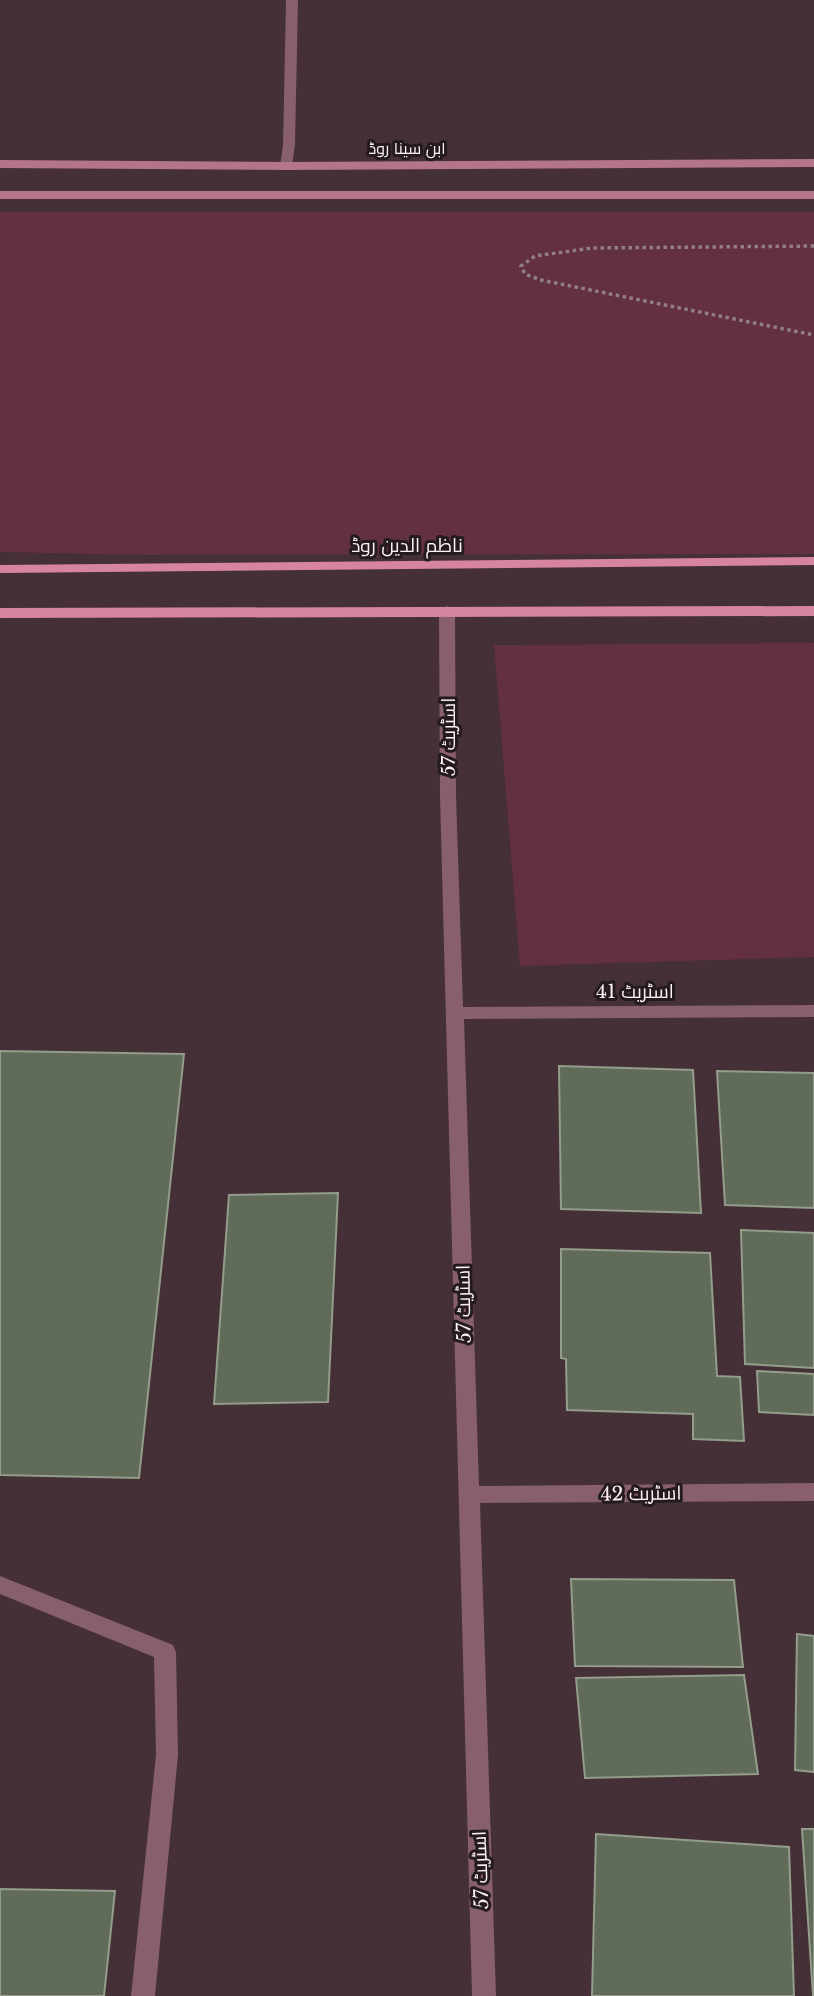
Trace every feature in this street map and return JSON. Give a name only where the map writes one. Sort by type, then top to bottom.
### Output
[{"type":"main road","name":"ابن سینا روڈ","points":[[0,164],[286,166],[814,163]]},
{"type":"main road","points":[[0,195],[814,195]]},
{"type":"main road","name":"ناظم الدین روڈ","points":[[0,569],[814,561]]},
{"type":"main road","points":[[0,613],[814,611]]},
{"type":"street","points":[[286,166],[289,145],[292,0]]},
{"type":"street","name":"اسٹریٹ 57","points":[[447,611],[448,796],[484,1996]]},
{"type":"street","name":"اسٹریٹ 41","points":[[456,1013],[814,1011]]},
{"type":"street","name":"اسٹریٹ 42","points":[[467,1495],[814,1492]]},
{"type":"street","points":[[0,1585],[165,1652],[167,1755],[143,1996]]},
{"type":"path","points":[[814,246],[592,248],[535,256],[521,266],[526,274],[541,279],[814,335]]},
{"type":"shaded area","points":[[0,212],[814,212],[814,554],[145,555],[0,552]]},
{"type":"shaded area","points":[[814,643],[814,957],[520,966],[494,645]]},
{"type":"building","points":[[0,1051],[184,1054],[139,1478],[0,1475]]},
{"type":"building","points":[[559,1066],[693,1070],[701,1213],[561,1209]]},
{"type":"building","points":[[717,1071],[814,1073],[814,1208],[725,1205]]},
{"type":"building","points":[[338,1193],[328,1402],[214,1404],[229,1195]]},
{"type":"building","points":[[741,1230],[814,1233],[814,1368],[745,1364]]},
{"type":"building","points":[[561,1249],[710,1253],[717,1376],[740,1377],[744,1441],[693,1439],[693,1414],[567,1410],[566,1359],[561,1358]]},
{"type":"building","points":[[757,1371],[814,1374],[814,1415],[759,1412]]},
{"type":"building","points":[[571,1579],[734,1580],[743,1667],[575,1666]]},
{"type":"building","points":[[797,1634],[814,1636],[814,1772],[795,1770]]},
{"type":"building","points":[[744,1675],[758,1774],[585,1778],[576,1678]]},
{"type":"building","points":[[802,1829],[814,1829],[814,1996],[813,1996]]},
{"type":"building","points":[[596,1834],[789,1847],[794,1996],[592,1996]]},
{"type":"building","points":[[0,1889],[115,1891],[104,1996],[0,1996]]}]
